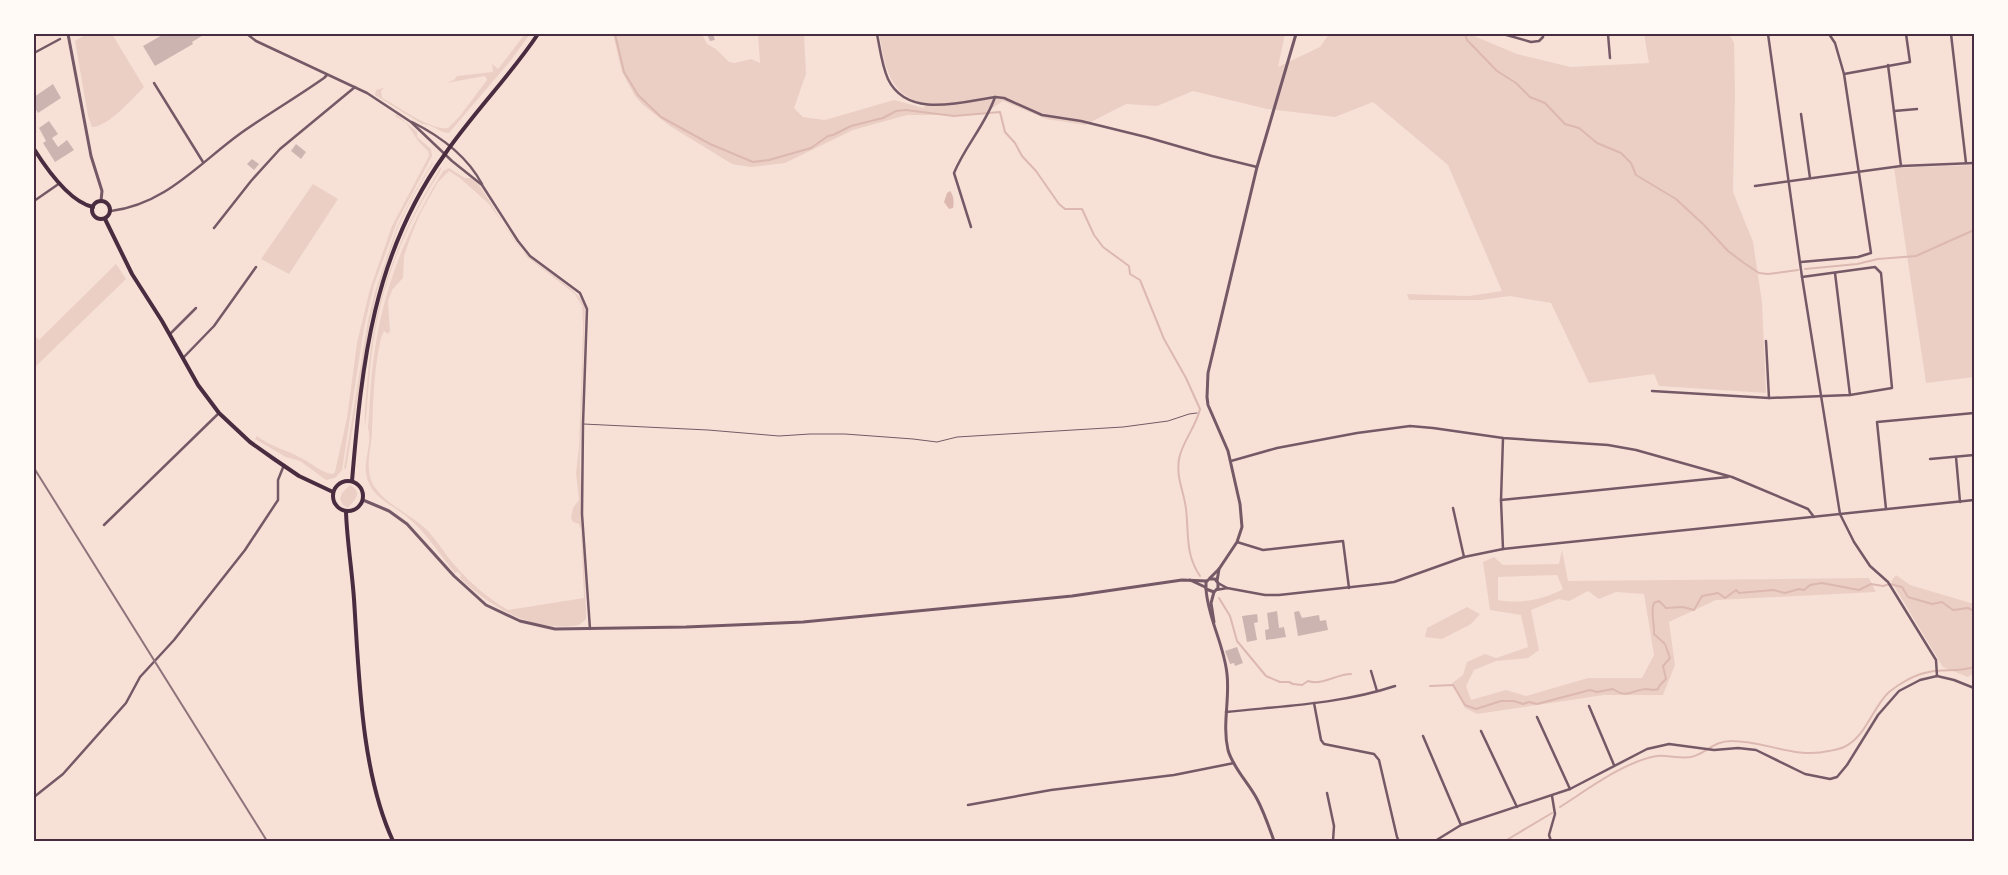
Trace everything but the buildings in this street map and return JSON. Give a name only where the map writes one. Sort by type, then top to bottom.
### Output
[{"type":"main road","points":[[352,481],[367,348],[380,287],[402,228],[444,154],[538,34]]},
{"type":"main road","points":[[34,149],[35,154],[60,183],[78,200],[84,205],[93,206],[101,201],[108,204],[111,210],[110,214],[104,219],[98,219],[94,215],[93,206]]},
{"type":"main road","points":[[104,219],[125,262],[170,334],[198,385],[220,413],[250,442],[299,476],[333,492]]},
{"type":"main road","points":[[352,481],[362,488],[363,500],[355,511],[346,512],[335,505],[333,492],[338,484],[352,481]]},
{"type":"main road","points":[[346,512],[363,712],[377,795],[393,841]]},
{"type":"street","points":[[68,34],[91,156],[102,191],[101,201]]},
{"type":"street","points":[[248,34],[256,41],[355,87],[443,140],[477,175],[518,241],[530,256],[576,289],[584,300],[587,309],[587,336],[583,424],[582,514],[590,629]]},
{"type":"street","points":[[877,34],[887,78],[892,86],[911,100],[928,105],[995,97],[1004,98],[1042,115],[1081,121],[1257,167]]},
{"type":"street","points":[[1274,841],[1257,799],[1228,750],[1225,731],[1226,668],[1209,612],[1206,588],[1208,580],[1219,569],[1236,542],[1242,527],[1242,518],[1230,461],[1208,405],[1207,397],[1208,373],[1257,167],[1296,34]]},
{"type":"street","points":[[1503,34],[1530,42],[1538,41],[1543,37],[1543,34]]},
{"type":"street","points":[[1608,34],[1610,58]]},
{"type":"street","points":[[1768,34],[1802,277],[1840,514],[1844,526],[1866,560],[1888,582],[1936,660],[1937,675]]},
{"type":"street","points":[[1801,262],[1858,257],[1871,253],[1844,74],[1835,43],[1829,34]]},
{"type":"street","points":[[1844,74],[1910,62],[1906,34]]},
{"type":"street","points":[[1951,34],[1966,163]]},
{"type":"street","points":[[34,53],[60,40]]},
{"type":"street","points":[[1888,65],[1901,166]]},
{"type":"street","points":[[111,210],[132,207],[155,198],[241,134],[324,78],[327,74]]},
{"type":"street","points":[[154,83],[204,163]]},
{"type":"street","points":[[214,228],[251,181],[280,149],[355,87]]},
{"type":"street","points":[[971,227],[954,173],[991,109],[995,97]]},
{"type":"street","points":[[1894,111],[1916,109]]},
{"type":"street","points":[[1801,114],[1810,178]]},
{"type":"street","points":[[411,122],[444,154],[482,185]]},
{"type":"street","points":[[1755,186],[1901,166],[1974,162]]},
{"type":"street","points":[[34,201],[60,183]]},
{"type":"street","points":[[183,358],[214,326],[256,267]]},
{"type":"street","points":[[1652,392],[1769,398],[1850,395],[1892,388],[1881,273],[1875,267],[1802,277]]},
{"type":"street","points":[[1835,273],[1850,395]]},
{"type":"street","points":[[170,334],[196,308]]},
{"type":"street","points":[[1766,341],[1769,398]]},
{"type":"street","points":[[104,525],[220,413]]},
{"type":"street","points":[[1886,509],[1877,422],[1974,413]]},
{"type":"street","points":[[1230,461],[1317,439],[1410,426],[1503,438],[1636,450],[1732,477],[1808,509],[1814,517]]},
{"type":"street","points":[[1503,438],[1501,500],[1503,549]]},
{"type":"street","points":[[1930,460],[1974,455]]},
{"type":"street","points":[[1956,457],[1960,502]]},
{"type":"street","points":[[34,797],[63,774],[126,703],[140,677],[174,640],[245,550],[278,500],[278,480],[284,465]]},
{"type":"street","points":[[1501,500],[1732,477]]},
{"type":"street","points":[[363,500],[398,517],[417,533],[474,596],[492,608],[520,621],[555,629],[812,622],[1025,601],[1190,580],[1208,580],[1218,582],[1227,588],[1265,595],[1279,595],[1394,582],[1464,557],[1503,549],[1974,500]]},
{"type":"street","points":[[1453,508],[1464,557]]},
{"type":"street","points":[[1236,542],[1263,550],[1343,541],[1349,588]]},
{"type":"street","points":[[1214,625],[1211,603],[1218,582],[1219,569]]},
{"type":"street","points":[[1190,580],[1215,591],[1227,588]]},
{"type":"street","points":[[1370,670],[1377,692]]},
{"type":"street","points":[[1436,841],[1461,826],[1570,789],[1647,749],[1669,744],[1707,749],[1738,748],[1756,750],[1805,774],[1830,779],[1837,777],[1847,765],[1878,715],[1899,691],[1920,680],[1937,675],[1974,688]]},
{"type":"street","points":[[1226,712],[1314,703],[1377,692],[1394,686]]},
{"type":"street","points":[[1314,703],[1321,740],[1324,744],[1374,754],[1379,760],[1399,841]]},
{"type":"street","points":[[1589,706],[1614,765]]},
{"type":"street","points":[[1537,717],[1570,789]]},
{"type":"street","points":[[1481,731],[1516,807]]},
{"type":"street","points":[[1423,736],[1461,826]]},
{"type":"street","points":[[968,805],[1051,790],[1174,775],[1234,763]]},
{"type":"street","points":[[1327,793],[1334,826],[1333,841]]},
{"type":"street","points":[[1550,841],[1549,835],[1555,814],[1552,796]]},
{"type":"lane","points":[[583,424],[708,430],[779,436],[845,434],[937,442],[957,437],[1115,428],[1168,421],[1197,413]]},
{"type":"shaded area","points":[[87,34],[112,34],[144,87],[113,117],[98,126],[92,127],[88,116],[75,41]]},
{"type":"shaded area","points":[[525,34],[530,34],[511,60],[449,133],[422,124],[375,95],[376,90],[384,88],[381,91],[382,98],[424,122],[441,128],[448,128],[459,117],[487,80],[485,76],[446,83],[454,80],[457,76],[493,72],[492,64],[498,69]]},
{"type":"shaded area","points":[[613,34],[702,34],[707,44],[716,49],[729,62],[735,63],[751,59],[760,63],[758,34],[804,34],[806,74],[794,108],[803,117],[825,120],[894,100],[924,108],[925,103],[913,100],[903,94],[890,77],[879,34],[1285,34],[1278,67],[1320,47],[1329,34],[1469,34],[1517,54],[1571,67],[1649,63],[1644,34],[1729,34],[1734,43],[1733,192],[1753,242],[1762,302],[1766,393],[1659,386],[1654,374],[1589,383],[1551,303],[1510,296],[1481,300],[1409,300],[1407,294],[1469,296],[1502,291],[1448,165],[1373,102],[1335,117],[1267,109],[1193,91],[1157,106],[1126,104],[1085,125],[1046,119],[1003,101],[987,112],[969,115],[907,115],[853,130],[785,163],[751,167],[732,164],[670,126],[643,105],[635,96],[622,72]]},
{"type":"shaded area","points":[[396,114],[417,132],[417,137],[431,149],[432,156],[397,222],[374,285],[364,328],[342,470],[335,478],[326,480],[300,461],[286,457],[255,439],[257,436],[267,443],[296,455],[324,472],[333,474],[335,472],[347,418],[357,343],[370,289],[392,226],[429,156],[428,151],[419,142],[406,123],[395,116]]},
{"type":"shaded area","points":[[432,163],[398,227],[377,292],[370,321],[346,469],[344,468],[368,320],[375,292],[397,227],[413,195]]},
{"type":"shaded area","points":[[1974,165],[1974,377],[1926,383],[1894,168]]},
{"type":"shaded area","points":[[441,167],[407,231],[383,297],[377,320],[370,365],[365,428],[370,356],[374,327],[381,299],[400,245],[425,193]]},
{"type":"shaded area","points":[[449,168],[465,178],[471,178],[479,185],[503,223],[489,204],[449,171],[438,182],[420,214],[404,256],[403,278],[392,290],[388,302],[390,331],[388,334],[384,331],[381,338],[374,385],[369,460],[371,480],[379,493],[429,532],[468,579],[483,593],[508,610],[584,598],[581,529],[579,524],[573,522],[571,518],[573,508],[579,500],[576,473],[579,447],[582,306],[575,294],[527,257],[522,250],[573,291],[585,306],[580,461],[586,619],[579,625],[562,627],[530,622],[514,616],[485,599],[460,578],[461,575],[458,572],[455,573],[414,523],[378,496],[367,478],[366,465],[369,440],[371,379],[382,311],[397,263],[417,217],[443,171]]},
{"type":"shaded area","points":[[313,184],[338,199],[289,274],[261,259]]},
{"type":"shaded area","points":[[950,191],[954,204],[953,208],[949,209],[944,202],[947,193]]},
{"type":"shaded area","points":[[116,264],[126,279],[34,368],[34,335],[39,340]]},
{"type":"shaded area","points":[[350,485],[357,494],[348,508],[343,505],[340,499],[342,493]]},
{"type":"shaded area","points":[[1562,550],[1568,581],[1869,578],[1876,592],[1716,600],[1669,622],[1675,665],[1663,695],[1604,695],[1477,714],[1465,708],[1452,683],[1463,675],[1467,662],[1485,654],[1496,658],[1528,647],[1521,615],[1490,610],[1483,562],[1494,557],[1503,565],[1559,564]],"holes":[[[1557,575],[1563,589],[1555,593],[1523,601],[1498,600],[1498,577]],[[1588,591],[1599,599],[1616,592],[1644,594],[1654,655],[1642,678],[1588,678],[1526,696],[1506,690],[1471,700],[1466,686],[1474,670],[1496,661],[1528,658],[1539,650],[1531,610],[1558,599],[1569,601]]]},
{"type":"shaded area","points":[[1896,575],[1910,585],[1974,604],[1974,673],[1968,677],[1943,667],[1891,581]]},
{"type":"shaded area","points":[[1467,607],[1480,614],[1471,624],[1442,639],[1425,637],[1427,628]]},
{"type":"waterway","points":[[615,34],[624,72],[638,95],[661,117],[710,144],[753,162],[769,160],[811,148],[828,136],[851,126],[883,118],[896,111],[906,110],[954,116],[1000,112],[1005,132],[1059,204],[1065,209],[1082,209],[1094,235],[1103,247],[1129,266],[1130,274],[1140,280],[1164,339],[1186,378],[1200,409],[1186,440],[1178,466],[1186,509],[1188,544],[1192,560],[1200,576]]},
{"type":"waterway","points":[[1465,34],[1467,40],[1497,71],[1516,83],[1530,97],[1545,103],[1565,124],[1579,128],[1597,143],[1621,153],[1631,163],[1636,175],[1676,199],[1728,251],[1744,263],[1759,273],[1768,274],[1798,270]]},
{"type":"waterway","points":[[1805,269],[1916,256],[1974,230]]},
{"type":"waterway","points":[[1430,686],[1453,685],[1465,705],[1476,709],[1501,701],[1537,704],[1590,690],[1597,692],[1613,689],[1626,694],[1646,689],[1656,690],[1666,679],[1663,666],[1670,658],[1665,644],[1654,634],[1652,610],[1654,603],[1659,601],[1666,608],[1683,607],[1694,610],[1702,596],[1718,593],[1725,598],[1736,590],[1739,593],[1773,590],[1785,593],[1799,589],[1804,590],[1810,585],[1822,583],[1859,590],[1871,584],[1883,586],[1890,584],[1902,587],[1908,597],[1932,604],[1942,602],[1953,610],[1968,608],[1974,611]]},
{"type":"waterway","points":[[1219,598],[1230,616],[1237,641],[1266,676],[1280,682],[1302,685],[1308,681],[1319,682],[1351,674]]},
{"type":"waterway","points":[[1560,807],[1619,770],[1657,756],[1691,757],[1720,743],[1732,741],[1804,753],[1816,753],[1844,747],[1858,736],[1889,692],[1903,682],[1924,673],[1974,667]]},
{"type":"waterway","points":[[1505,841],[1552,813]]},
{"type":"railway","points":[[34,468],[267,841]]}]
